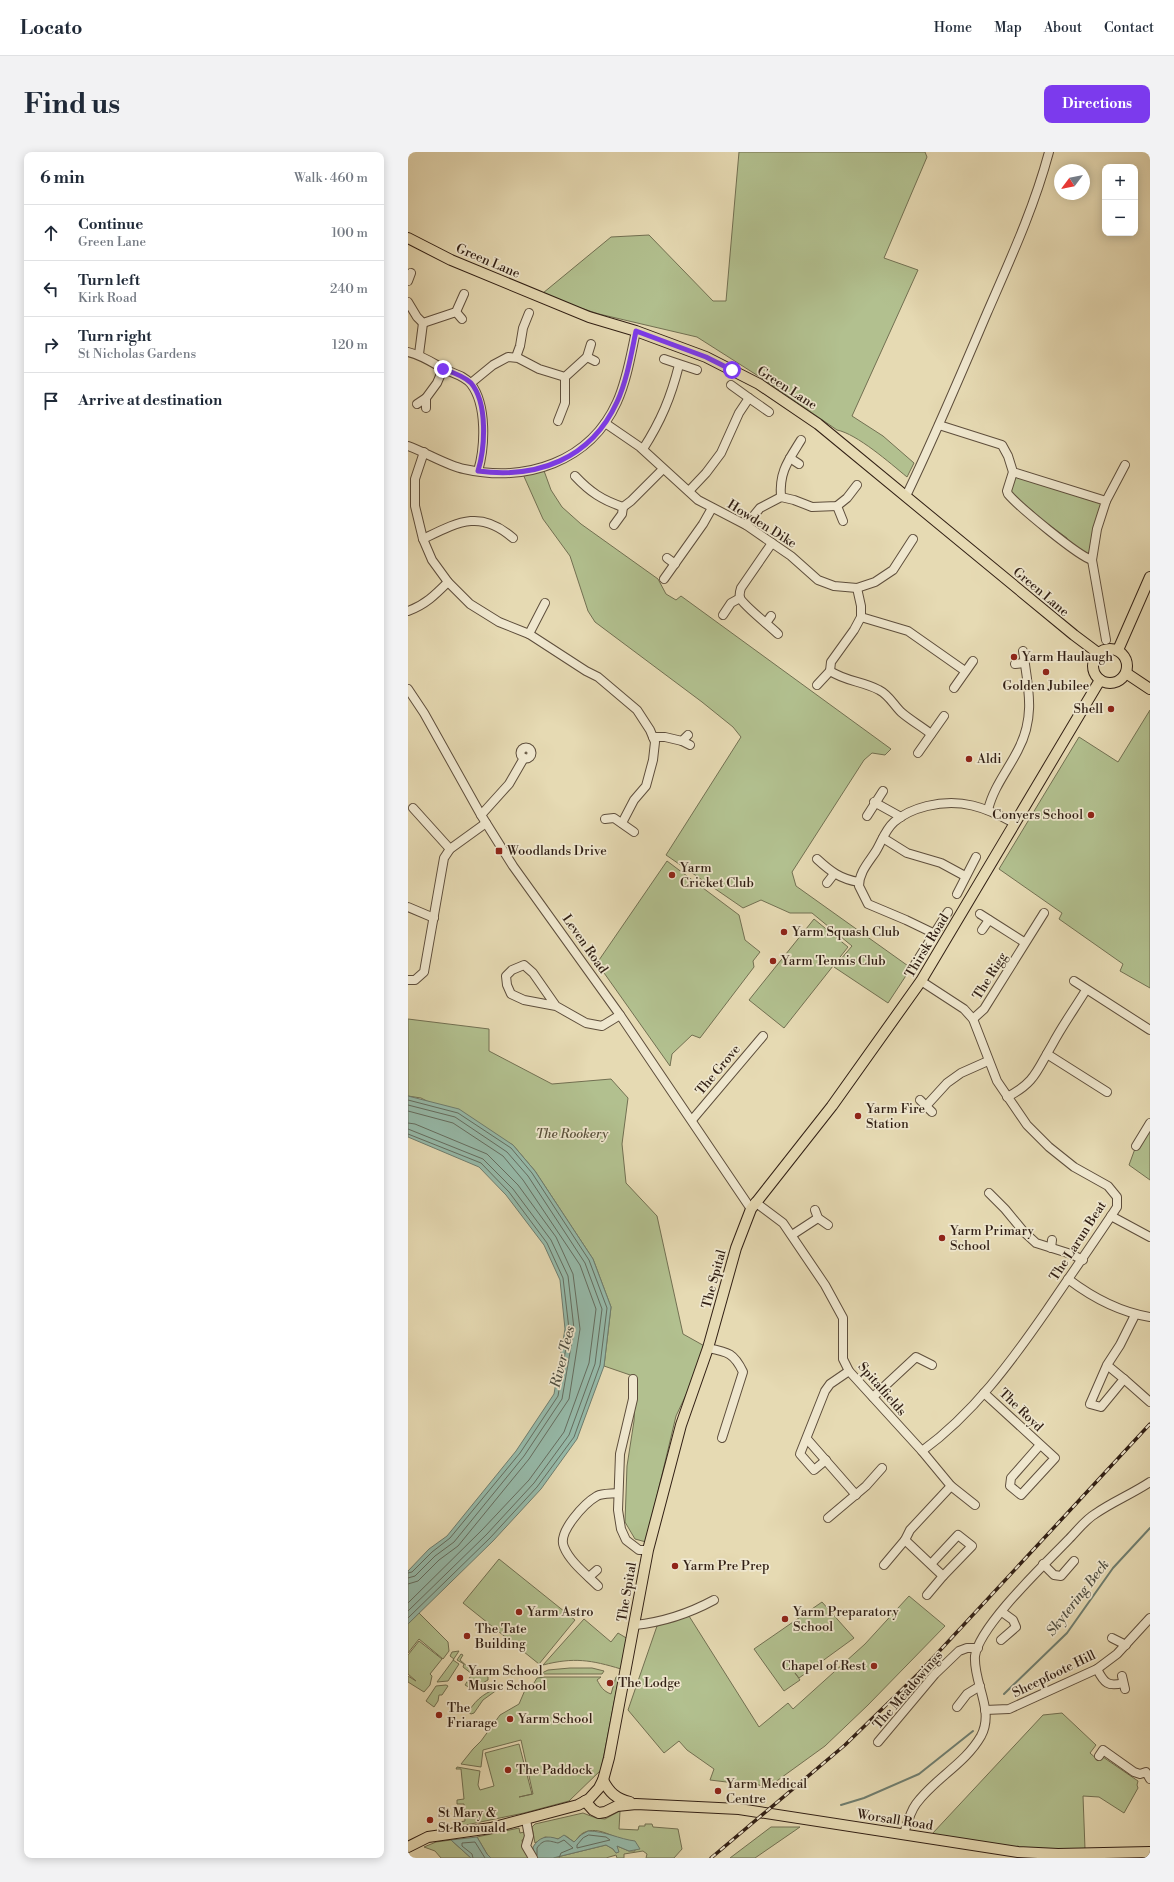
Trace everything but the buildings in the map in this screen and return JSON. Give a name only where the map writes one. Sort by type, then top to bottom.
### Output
[{"type":"main road","name":"Green Lane","points":[[408,238],[451,260],[589,317],[636,331],[706,357],[759,384],[818,424],[1074,635],[1098,653]]},
{"type":"main road","points":[[1118,650],[1150,577]]},
{"type":"main road","points":[[1109,648],[1118,650],[1127,660],[1126,673],[1116,682],[1105,683],[1100,680],[1096,676],[1092,664],[1098,653],[1109,648]]},
{"type":"main road","points":[[1126,673],[1150,689]]},
{"type":"main road","name":"Thirsk Road","points":[[753,1206],[832,1106],[922,981],[1014,823],[1100,680]]},
{"type":"main road","name":"The Spital","points":[[408,1847],[428,1837],[483,1829],[526,1820],[573,1807],[585,1801],[596,1792],[603,1780],[635,1625],[648,1550],[681,1425],[708,1348],[736,1248],[753,1206]]},
{"type":"main road","name":"Worsall Road","points":[[603,1780],[617,1798],[636,1804]]},
{"type":"main road","name":"Worsall Road","points":[[585,1801],[593,1810],[602,1813],[617,1806],[636,1804],[739,1809],[1018,1852],[1058,1854],[1150,1852]]},
{"type":"street","points":[[906,496],[939,425],[1019,238],[1037,194],[1049,152]]},
{"type":"street","points":[[424,323],[456,312],[464,294]]},
{"type":"street","points":[[408,302],[417,317],[424,323]]},
{"type":"street","points":[[456,312],[462,319]]},
{"type":"street","points":[[516,357],[520,346],[523,328],[529,313]]},
{"type":"street","points":[[419,354],[424,323]]},
{"type":"street","points":[[515,325],[523,328]]},
{"type":"street","points":[[408,446],[463,469],[497,474],[518,473],[557,463],[586,445],[605,423],[617,402],[636,331]]},
{"type":"street","points":[[564,377],[586,357],[591,344]]},
{"type":"street","points":[[408,352],[419,354],[443,369],[456,373],[471,383],[482,404],[483,444],[482,458],[478,471]]},
{"type":"street","points":[[471,383],[493,365],[508,358],[516,357],[539,369],[564,377]]},
{"type":"street","points":[[586,357],[595,361]]},
{"type":"street","points":[[664,359],[697,370]]},
{"type":"street","points":[[643,449],[662,418],[674,388],[679,364]]},
{"type":"street","points":[[417,404],[426,398],[437,383],[443,369]]},
{"type":"street","points":[[558,421],[565,403],[566,386],[564,377]]},
{"type":"street","points":[[731,385],[769,412]]},
{"type":"street","points":[[426,398],[426,408]]},
{"type":"street","points":[[689,492],[721,453],[739,412],[749,398]]},
{"type":"street","name":"Howden Dike","points":[[605,423],[643,449],[698,500],[746,525],[791,556],[818,580],[834,586],[857,588],[875,582],[893,570],[913,544]]},
{"type":"street","points":[[939,425],[1002,445],[1008,456],[1013,472],[1007,491],[1010,497],[1085,558],[1092,560]]},
{"type":"street","points":[[781,497],[780,484],[783,469],[801,440]]},
{"type":"street","points":[[424,452],[415,479],[412,507],[432,560],[448,582],[470,604],[499,622],[529,634],[586,671],[598,677],[637,710],[653,737],[655,742],[653,760],[646,786],[634,800],[622,823]]},
{"type":"street","points":[[790,458],[799,464]]},
{"type":"street","points":[[1106,640],[1092,560],[1097,529],[1106,501],[1125,465]]},
{"type":"street","points":[[614,525],[622,514],[623,507],[663,469]]},
{"type":"street","points":[[1013,472],[1106,501]]},
{"type":"street","points":[[575,476],[589,491],[608,502],[623,507]]},
{"type":"street","points":[[746,525],[760,508],[781,497],[812,507],[821,508],[837,506],[847,498],[857,485]]},
{"type":"street","points":[[837,506],[843,521]]},
{"type":"street","points":[[664,579],[703,524],[712,508]]},
{"type":"street","points":[[423,539],[468,520],[489,522],[508,537]]},
{"type":"street","points":[[740,598],[741,588],[772,543]]},
{"type":"street","points":[[667,558],[675,564]]},
{"type":"street","points":[[408,611],[419,607],[432,598],[448,582]]},
{"type":"street","points":[[817,685],[830,671],[831,662],[854,630],[861,617],[862,606],[857,588]]},
{"type":"street","points":[[723,616],[731,603],[740,598]]},
{"type":"street","points":[[740,598],[778,634]]},
{"type":"street","points":[[529,634],[544,603]]},
{"type":"street","points":[[539,613],[549,615]]},
{"type":"street","points":[[766,623],[771,616]]},
{"type":"street","points":[[861,617],[908,631],[965,671]]},
{"type":"street","points":[[988,810],[991,796],[1019,749],[1026,732],[1030,701],[1023,651]]},
{"type":"street","points":[[954,688],[972,661]]},
{"type":"street","points":[[1015,664],[1024,663]]},
{"type":"street","points":[[830,671],[845,680],[871,686],[881,691],[891,699],[900,711],[931,734]]},
{"type":"street","name":"Leven Road","points":[[408,688],[424,713],[481,815],[513,866],[620,1015],[753,1206]]},
{"type":"street","points":[[918,753],[944,716]]},
{"type":"street","points":[[653,737],[687,740]]},
{"type":"street","points":[[481,815],[509,784],[524,758]]},
{"type":"street","points":[[867,816],[874,802],[883,791]]},
{"type":"street","points":[[874,802],[901,817]]},
{"type":"street","points":[[933,934],[906,920],[868,904],[863,897],[859,882],[865,866],[877,850],[882,838],[893,822],[921,807],[939,803],[961,803],[988,810],[1014,823]]},
{"type":"street","points":[[413,807],[450,849]]},
{"type":"street","points":[[605,819],[614,818],[634,832]]},
{"type":"street","points":[[408,980],[415,980],[424,972],[444,858],[450,849],[486,823]]},
{"type":"street","points":[[882,838],[907,853],[941,863],[965,876]]},
{"type":"street","points":[[957,894],[976,857]]},
{"type":"street","points":[[817,859],[834,874],[847,880],[859,882]]},
{"type":"street","points":[[827,883],[834,874]]},
{"type":"street","points":[[408,907],[434,918]]},
{"type":"street","points":[[912,969],[948,912]]},
{"type":"street","name":"The Rigg","points":[[973,1019],[984,1009],[1024,942],[1044,913]]},
{"type":"street","points":[[980,914],[1024,942]]},
{"type":"street","points":[[982,930],[989,920]]},
{"type":"street","points":[[556,1006],[533,973],[524,965],[512,970],[506,976],[507,985],[511,994],[524,1000],[556,1006],[586,1023],[602,1026],[620,1015]]},
{"type":"street","name":"The Larun Beat","points":[[922,981],[964,1009],[973,1019],[978,1029],[988,1061],[1007,1097],[1027,1126],[1049,1147],[1074,1167],[1108,1186],[1117,1197],[1117,1207],[1083,1260],[1068,1279],[1015,1356],[969,1410],[934,1443],[922,1451]]},
{"type":"street","points":[[1074,981],[1150,1030]]},
{"type":"street","points":[[1007,1097],[1022,1089],[1036,1075],[1086,990]]},
{"type":"street","name":"The Grove","points":[[692,1120],[763,1036]]},
{"type":"street","points":[[1047,1054],[1107,1092]]},
{"type":"street","points":[[932,1112],[923,1103],[946,1083],[961,1073],[988,1061]]},
{"type":"street","points":[[1136,1146],[1150,1123]]},
{"type":"street","points":[[994,1196],[1024,1232],[1036,1243],[1051,1244],[1083,1260]]},
{"type":"street","name":"Spitalfields","points":[[753,1206],[783,1223],[825,1285],[843,1318],[843,1359],[849,1371],[922,1451],[950,1486],[975,1505]]},
{"type":"street","points":[[792,1235],[816,1214],[828,1225]]},
{"type":"street","points":[[1111,1216],[1150,1237]]},
{"type":"street","points":[[1068,1279],[1084,1291],[1110,1305],[1135,1315],[1150,1317]]},
{"type":"street","points":[[1124,1379],[1100,1407],[1090,1404],[1107,1365],[1120,1346],[1135,1315]]},
{"type":"street","points":[[708,1348],[725,1352],[734,1357],[743,1372],[721,1434]]},
{"type":"street","points":[[873,1397],[916,1357],[932,1365]]},
{"type":"street","points":[[1107,1365],[1150,1402]]},
{"type":"street","points":[[826,1460],[814,1470],[800,1454],[808,1439],[825,1391],[830,1384],[849,1371]]},
{"type":"street","points":[[623,1386],[632,1382],[633,1399],[620,1454],[618,1510],[621,1529],[626,1540],[639,1550],[648,1550]]},
{"type":"street","name":"The Royd","points":[[984,1393],[1040,1445],[1054,1458],[1021,1495],[1010,1486],[1011,1478],[1040,1445]]},
{"type":"street","points":[[808,1439],[856,1495]]},
{"type":"street","points":[[828,1518],[856,1495],[882,1468]]},
{"type":"street","points":[[904,1834],[916,1804],[927,1791],[967,1754],[982,1735],[986,1717],[975,1655],[989,1627],[1044,1564],[1094,1514],[1132,1494],[1150,1482]]},
{"type":"street","points":[[884,1565],[905,1540],[910,1530],[950,1486]]},
{"type":"street","points":[[598,1586],[573,1561],[563,1546],[563,1538],[568,1526],[589,1502],[598,1495],[618,1493]]},
{"type":"street","points":[[927,1596],[943,1576],[972,1546],[958,1535],[931,1564]]},
{"type":"street","points":[[905,1540],[943,1576]]},
{"type":"street","points":[[1044,1564],[1054,1575],[1061,1576],[1074,1561]]},
{"type":"street","points":[[589,1578],[597,1570]]},
{"type":"street","points":[[635,1625],[658,1622],[678,1617],[714,1600]]},
{"type":"street","points":[[1001,1640],[1016,1626],[1013,1620],[1002,1612]]},
{"type":"street","name":"Sheepfoote Hill","points":[[985,1710],[1009,1709],[1097,1669],[1126,1644],[1150,1618]]},
{"type":"street","points":[[1112,1638],[1126,1644]]},
{"type":"street","name":"The Meadowings","points":[[878,1742],[935,1674],[959,1651],[967,1648],[978,1648]]},
{"type":"street","points":[[1097,1669],[1107,1683],[1114,1685],[1123,1682]]},
{"type":"street","points":[[957,1707],[967,1694],[980,1686]]},
{"type":"street","points":[[1099,1756],[1103,1750],[1134,1772],[1140,1774],[1149,1772]]},
{"type":"street","points":[[526,1820],[529,1835],[526,1846],[532,1857]]},
{"type":"green space","points":[[739,152],[925,152],[927,157],[884,258],[918,270],[852,416],[883,436],[914,463],[907,477],[883,457],[854,437],[837,430],[763,379],[697,337],[599,314],[559,301],[543,293],[611,237],[649,235],[713,301],[726,301]]},
{"type":"green space","points":[[543,468],[551,490],[562,507],[581,524],[658,579],[666,594],[676,600],[681,596],[891,749],[885,755],[872,753],[864,760],[792,872],[796,886],[911,968],[888,1003],[834,967],[852,946],[812,913],[790,913],[761,900],[743,908],[666,855],[741,737],[733,727],[702,702],[595,622],[588,611],[570,556],[543,519],[522,472]]},
{"type":"green space","points":[[1017,476],[1100,502],[1101,504],[1089,553],[1086,555],[1067,541],[1067,538],[1034,514],[1034,512],[1010,493],[1015,477]]},
{"type":"green space","name":"Conyers School","points":[[1150,710],[1150,988],[1120,971],[1123,964],[1059,919],[1062,913],[999,869],[1079,737],[1118,762]]},
{"type":"green space","points":[[667,861],[739,915],[745,940],[760,952],[753,961],[754,967],[700,1038],[692,1035],[672,1054],[670,1066],[597,963]]},
{"type":"green space","points":[[814,919],[848,947],[784,1028],[749,1000]]},
{"type":"green space","name":"The Rookery","points":[[408,1019],[489,1029],[489,1051],[552,1084],[611,1079],[628,1098],[622,1144],[626,1183],[657,1216],[683,1334],[708,1348],[676,1416],[646,1542],[635,1539],[625,1522],[627,1466],[634,1421],[636,1377],[604,1366],[611,1307],[593,1259],[535,1171],[513,1145],[421,1098],[408,1096]]},
{"type":"green space","points":[[1150,1123],[1150,1180],[1129,1165],[1136,1146]]},
{"type":"green space","name":"Yarm Astro","points":[[499,1559],[575,1620],[539,1664],[463,1603]]},
{"type":"green space","points":[[909,1596],[945,1626],[868,1705],[825,1746],[767,1788],[751,1782],[743,1784],[710,1780],[714,1769],[687,1750],[679,1741],[664,1753],[628,1710],[657,1626],[689,1616],[759,1727],[788,1703],[793,1709],[865,1644]]},
{"type":"green space","points":[[822,1602],[854,1638],[799,1678],[795,1673],[800,1680],[784,1691],[754,1649]]},
{"type":"green space","points":[[419,1613],[448,1642],[449,1651],[443,1659],[419,1639],[408,1653],[408,1624]]},
{"type":"green space","points":[[584,1619],[611,1642],[618,1633],[628,1639],[621,1669],[601,1663],[573,1660],[543,1665]]},
{"type":"green space","points":[[419,1641],[442,1659],[430,1674],[432,1676],[430,1685],[424,1692],[408,1682],[408,1676],[416,1681],[408,1674],[408,1655]]},
{"type":"green space","points":[[459,1651],[454,1659],[450,1656],[452,1652]]},
{"type":"green space","points":[[461,1654],[463,1655],[460,1660],[477,1675],[481,1672],[488,1677],[488,1680],[472,1689],[465,1685],[472,1674],[463,1667],[464,1664],[457,1660]]},
{"type":"green space","points":[[453,1660],[459,1664],[448,1681],[437,1682]]},
{"type":"green space","points":[[592,1668],[604,1671],[602,1674],[540,1674],[548,1670]]},
{"type":"green space","points":[[601,1677],[597,1680],[598,1682],[604,1690],[611,1694],[616,1677],[618,1677],[601,1770],[569,1801],[524,1813],[461,1826],[459,1822],[465,1821],[464,1804],[457,1804],[457,1800],[464,1799],[461,1769],[456,1769],[457,1767],[480,1771],[478,1785],[480,1790],[494,1786],[485,1753],[519,1744],[532,1794],[519,1797],[533,1794],[521,1740],[483,1750],[481,1767],[461,1764],[481,1741],[500,1715],[519,1704],[525,1690],[531,1688],[537,1678]]},
{"type":"green space","points":[[436,1686],[448,1686],[442,1695],[439,1695],[438,1701],[434,1707],[426,1701]]},
{"type":"green space","points":[[501,1687],[483,1700],[474,1713],[471,1714],[465,1710],[469,1711],[475,1702],[482,1696]]},
{"type":"green space","points":[[1062,1713],[1096,1745],[1090,1753],[1099,1761],[1103,1757],[1138,1781],[1138,1788],[1124,1813],[1099,1797],[1083,1796],[1085,1849],[1020,1848],[932,1834],[1043,1715]]},
{"type":"green space","points":[[620,1811],[619,1829],[638,1830],[639,1826],[652,1824],[653,1827],[678,1829],[682,1849],[674,1858],[646,1858],[647,1854],[643,1851],[624,1854],[624,1858],[617,1858],[616,1855],[606,1858],[553,1858],[606,1845],[613,1849],[616,1853],[618,1852],[617,1846],[629,1851],[635,1851],[633,1841],[627,1841],[596,1831],[583,1833],[574,1842],[566,1836],[557,1839],[545,1837],[535,1843],[532,1827],[535,1824],[583,1813],[596,1818],[605,1819]]},
{"type":"green space","points":[[771,1827],[800,1827],[755,1858],[730,1858]]},
{"type":"green space","points":[[519,1828],[520,1833],[524,1832],[526,1839],[522,1840],[524,1850],[530,1858],[491,1858],[477,1837]]},
{"type":"green space","points":[[451,1840],[471,1858],[441,1858],[435,1851],[424,1847],[436,1842]]},
{"type":"water","name":"River Tees","points":[[408,1096],[459,1109],[513,1145],[535,1171],[593,1259],[611,1307],[604,1366],[577,1439],[541,1489],[493,1541],[408,1624],[408,1571],[429,1549],[447,1536],[516,1451],[554,1394],[565,1329],[560,1280],[544,1245],[506,1195],[479,1167],[408,1137]]},
{"type":"water","points":[[588,1831],[600,1832],[635,1841],[640,1849],[629,1851],[617,1846],[619,1852],[616,1853],[613,1849],[606,1845],[553,1858],[530,1858],[533,1854],[533,1847],[541,1839],[550,1837],[558,1839],[564,1835],[574,1842]]},
{"type":"water","points":[[477,1837],[491,1858],[471,1858],[451,1840]]},
{"type":"waterway","name":"Skytering Beck","points":[[1004,1694],[1067,1633],[1113,1568],[1150,1528]]},
{"type":"waterway","name":"Skytering Beck","points":[[841,1805],[864,1798],[919,1774],[973,1731]]},
{"type":"railway","points":[[711,1858],[845,1745],[919,1673],[1150,1424]]},
{"type":"place","name":"Yarm Haulaugh","points":[[1014,657]]},
{"type":"place","name":"Golden Jubilee","points":[[1046,672]]},
{"type":"place","name":"Shell","points":[[1111,709]]},
{"type":"place","name":"Aldi","points":[[969,759]]},
{"type":"place","name":"Conyers School","points":[[1091,815]]},
{"type":"place","name":"Woodlands Drive","points":[[499,851]]},
{"type":"place","name":"Yarm Cricket Club","points":[[672,875]]},
{"type":"place","name":"Yarm Squash Club","points":[[784,932]]},
{"type":"place","name":"Yarm Tennis Club","points":[[773,961]]},
{"type":"place","name":"Yarm Fire Station","points":[[858,1116]]},
{"type":"place","name":"Yarm Primary School","points":[[942,1238]]},
{"type":"place","name":"Yarm Pre Prep","points":[[675,1566]]},
{"type":"place","name":"Yarm Astro","points":[[519,1612]]},
{"type":"place","name":"Yarm Preparatory School","points":[[785,1619]]},
{"type":"place","name":"The Tate Building","points":[[467,1636]]},
{"type":"place","name":"Chapel of Rest","points":[[874,1666]]},
{"type":"place","name":"Yarm School Music School","points":[[460,1678]]},
{"type":"place","name":"The Lodge","points":[[610,1683]]},
{"type":"place","name":"The Friarage","points":[[439,1715]]},
{"type":"place","name":"Yarm School","points":[[510,1719]]},
{"type":"place","name":"The Paddock","points":[[508,1770]]},
{"type":"place","name":"Yarm Medical Centre","points":[[718,1791]]},
{"type":"place","name":"St Mary & St Romuald","points":[[430,1820]]},
{"type":"route","points":[[443,369],[456,373],[471,383],[482,404],[483,444],[482,458],[478,471],[497,474],[536,470],[557,463],[586,445],[605,423],[617,402],[632,351],[636,331],[706,357],[732,370]]}]
